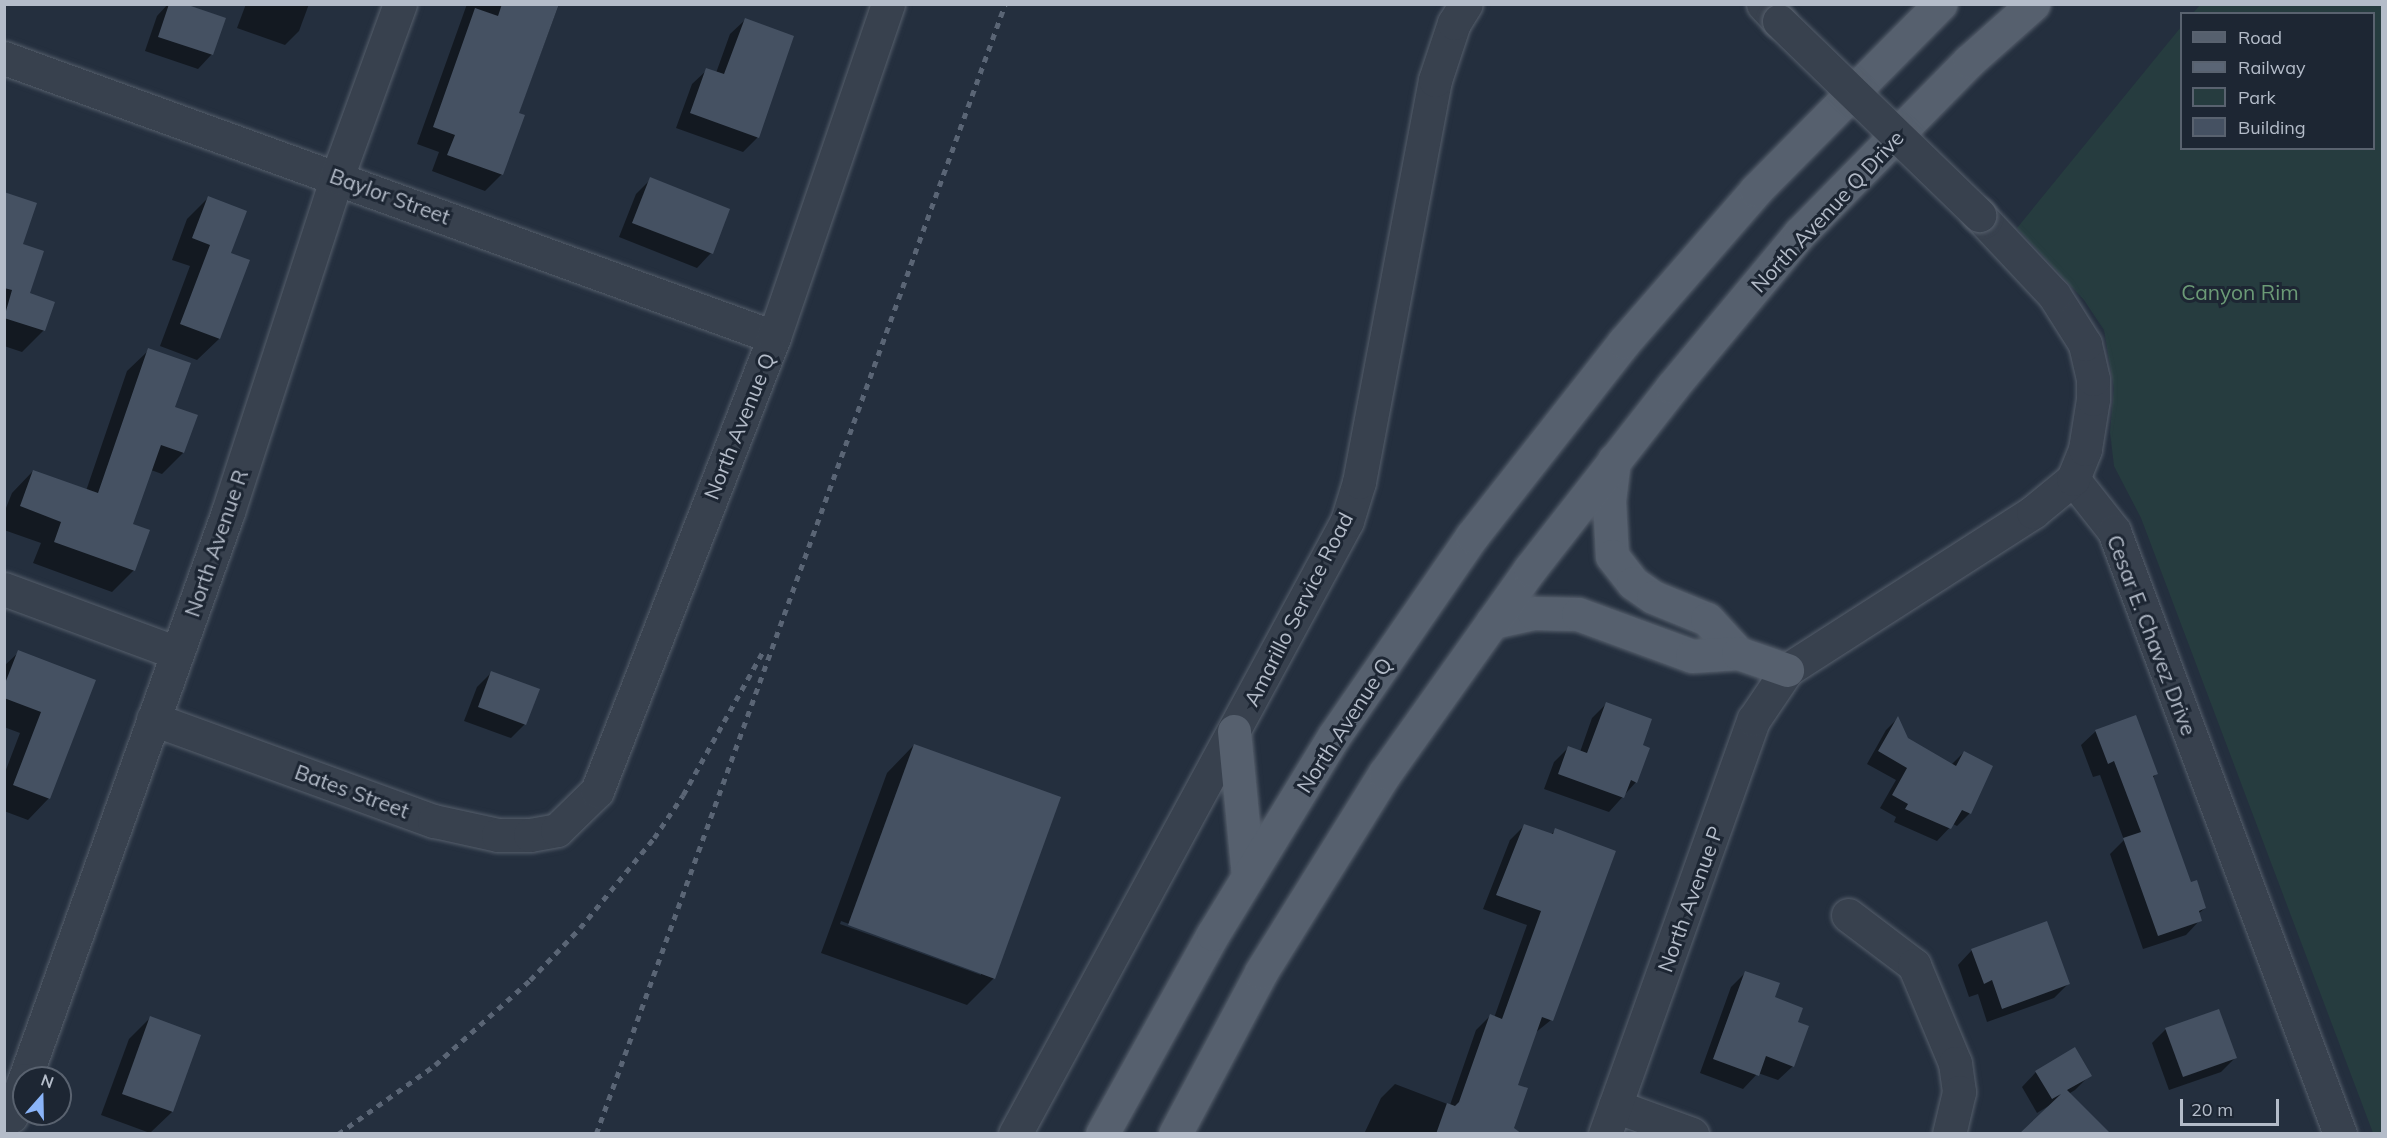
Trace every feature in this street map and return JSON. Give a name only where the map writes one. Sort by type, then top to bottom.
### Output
[{"type":"main road","name":"North Avenue Q Drive","points":[[1614,460],[1800,234],[1969,61],[2033,4]]},
{"type":"main road","name":"North Avenue Q","points":[[1102,1134],[1248,876],[1334,735],[1472,536],[1624,342],[1756,190],[1931,10]]},
{"type":"main road","points":[[1175,1134],[1261,972],[1385,773],[1492,622],[1614,460]]},
{"type":"main road","points":[[1614,460],[1609,501],[1612,556],[1633,583],[1653,597],[1707,619],[1738,653]]},
{"type":"main road","points":[[1492,622],[1534,613],[1578,614],[1692,656],[1738,653],[1787,670]]},
{"type":"main road","points":[[1234,731],[1248,876]]},
{"type":"street","name":"North Avenue R","points":[[29,1066],[228,512],[337,177],[400,4]]},
{"type":"street","name":"North Avenue Q","points":[[557,830],[597,791],[774,337],[888,4]]},
{"type":"street","name":"Amarillo Service Road","points":[[1015,1134],[1347,521],[1353,502],[1435,80],[1454,23],[1466,4]]},
{"type":"street","points":[[1771,13],[1978,216],[2054,295],[2085,344],[2093,379],[2093,399],[2085,449],[2073,479],[2033,512],[1787,670]]},
{"type":"street","name":"Baylor Street","points":[[4,58],[774,337]]},
{"type":"street","name":"Cesar E. Chavez Drive","points":[[2073,479],[2114,531],[2340,1134]]},
{"type":"street","points":[[4,590],[177,653]]},
{"type":"street","name":"North Avenue P","points":[[1610,1120],[1754,719],[1787,670]]},
{"type":"street","name":"Bates Street","points":[[153,719],[434,821],[498,835],[530,836],[557,830]]},
{"type":"street","points":[[1848,915],[1914,965],[1955,1063],[1959,1092],[1949,1134]]},
{"type":"street","points":[[1610,1120],[1692,1134]]},
{"type":"green space","name":"Canyon Rim","points":[[2200,5],[2382,5],[2382,1133],[2373,1133],[2141,518],[2114,466],[2110,432],[2114,388],[2104,330],[2084,300],[2017,228],[2180,28],[2180,150],[2375,150],[2375,12],[2194,12]]},
{"type":"building","points":[[169,4],[185,4],[226,18],[213,55],[158,37]]},
{"type":"building","points":[[502,4],[559,4],[519,113],[525,115],[503,175],[447,155],[455,135],[433,127],[475,8],[498,16]]},
{"type":"building","points":[[745,18],[794,36],[759,138],[690,113],[706,68],[724,74]]},
{"type":"building","points":[[650,177],[730,209],[713,254],[632,223]]},
{"type":"building","points":[[4,192],[37,203],[23,244],[44,251],[30,293],[55,302],[45,331],[4,318],[12,290],[4,288]]},
{"type":"building","points":[[208,196],[247,211],[231,253],[250,260],[220,339],[180,324],[210,245],[192,238]]},
{"type":"building","points":[[148,348],[191,363],[175,407],[198,415],[184,453],[161,445],[133,524],[150,530],[135,571],[54,542],[61,522],[20,506],[33,470],[98,493]]},
{"type":"building","points":[[18,650],[96,680],[50,799],[13,785],[41,712],[4,698],[4,686]]},
{"type":"building","points":[[491,671],[540,689],[526,725],[478,707]]},
{"type":"building","points":[[1606,702],[1652,719],[1643,745],[1650,748],[1637,783],[1631,780],[1624,798],[1558,774],[1568,746],[1587,753]]},
{"type":"building","points":[[2136,715],[2158,774],[2153,776],[2191,882],[2197,880],[2206,908],[2199,911],[2202,921],[2158,936],[2123,838],[2141,832],[2114,761],[2108,764],[2095,730]]},
{"type":"building","points":[[1898,716],[1908,738],[1956,766],[1964,751],[1993,766],[1971,814],[1962,810],[1951,829],[1905,809],[1908,804],[1892,795],[1907,768],[1878,751]]},
{"type":"building","points":[[914,744],[1061,797],[995,979],[848,925]]},
{"type":"building","points":[[1524,824],[1553,834],[1555,828],[1616,851],[1553,1021],[1542,1017],[1518,1085],[1528,1088],[1514,1128],[1522,1134],[1436,1134],[1447,1103],[1455,1106],[1459,1102],[1490,1014],[1502,1019],[1541,911],[1496,895]]},
{"type":"building","points":[[2047,921],[2070,984],[2002,1009],[1992,980],[1984,984],[1971,949]]},
{"type":"building","points":[[1745,971],[1780,983],[1775,997],[1803,1008],[1798,1022],[1809,1026],[1794,1067],[1766,1056],[1759,1076],[1713,1059]]},
{"type":"building","points":[[2219,1009],[2237,1058],[2183,1077],[2165,1028]]},
{"type":"building","points":[[150,1016],[201,1035],[173,1112],[122,1094]]},
{"type":"building","points":[[2075,1047],[2092,1076],[2067,1090],[2111,1134],[2019,1134],[2061,1094],[2052,1099],[2035,1071]]},
{"type":"railway","points":[[596,1134],[1005,4]]},
{"type":"railway","points":[[338,1134],[435,1065],[530,980],[580,928],[654,838],[683,795],[763,651]]}]
